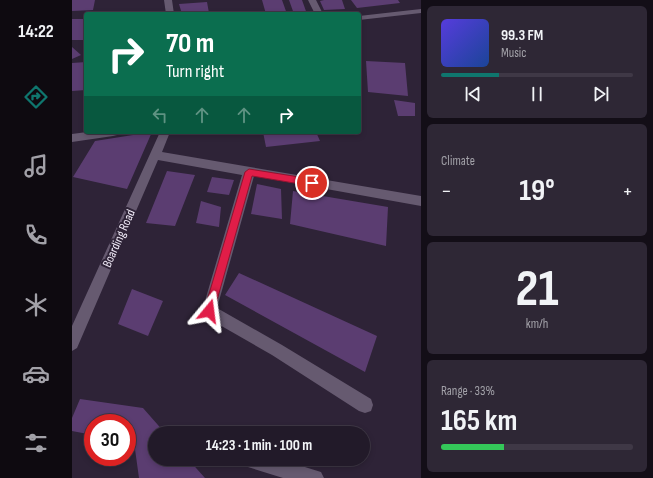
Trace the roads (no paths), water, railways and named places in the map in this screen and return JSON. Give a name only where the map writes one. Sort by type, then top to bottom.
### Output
[{"type":"street","points":[[168,0],[170,12]]},
{"type":"street","points":[[312,0],[318,12]]},
{"type":"street","points":[[361,18],[421,11]]},
{"type":"street","points":[[72,138],[99,134]]},
{"type":"street","name":"Boarding Road","points":[[72,344],[164,134]]},
{"type":"street","points":[[154,155],[421,201]]},
{"type":"street","points":[[249,172],[209,311],[277,350],[365,405]]},
{"type":"street","points":[[274,466],[315,478]]}]
